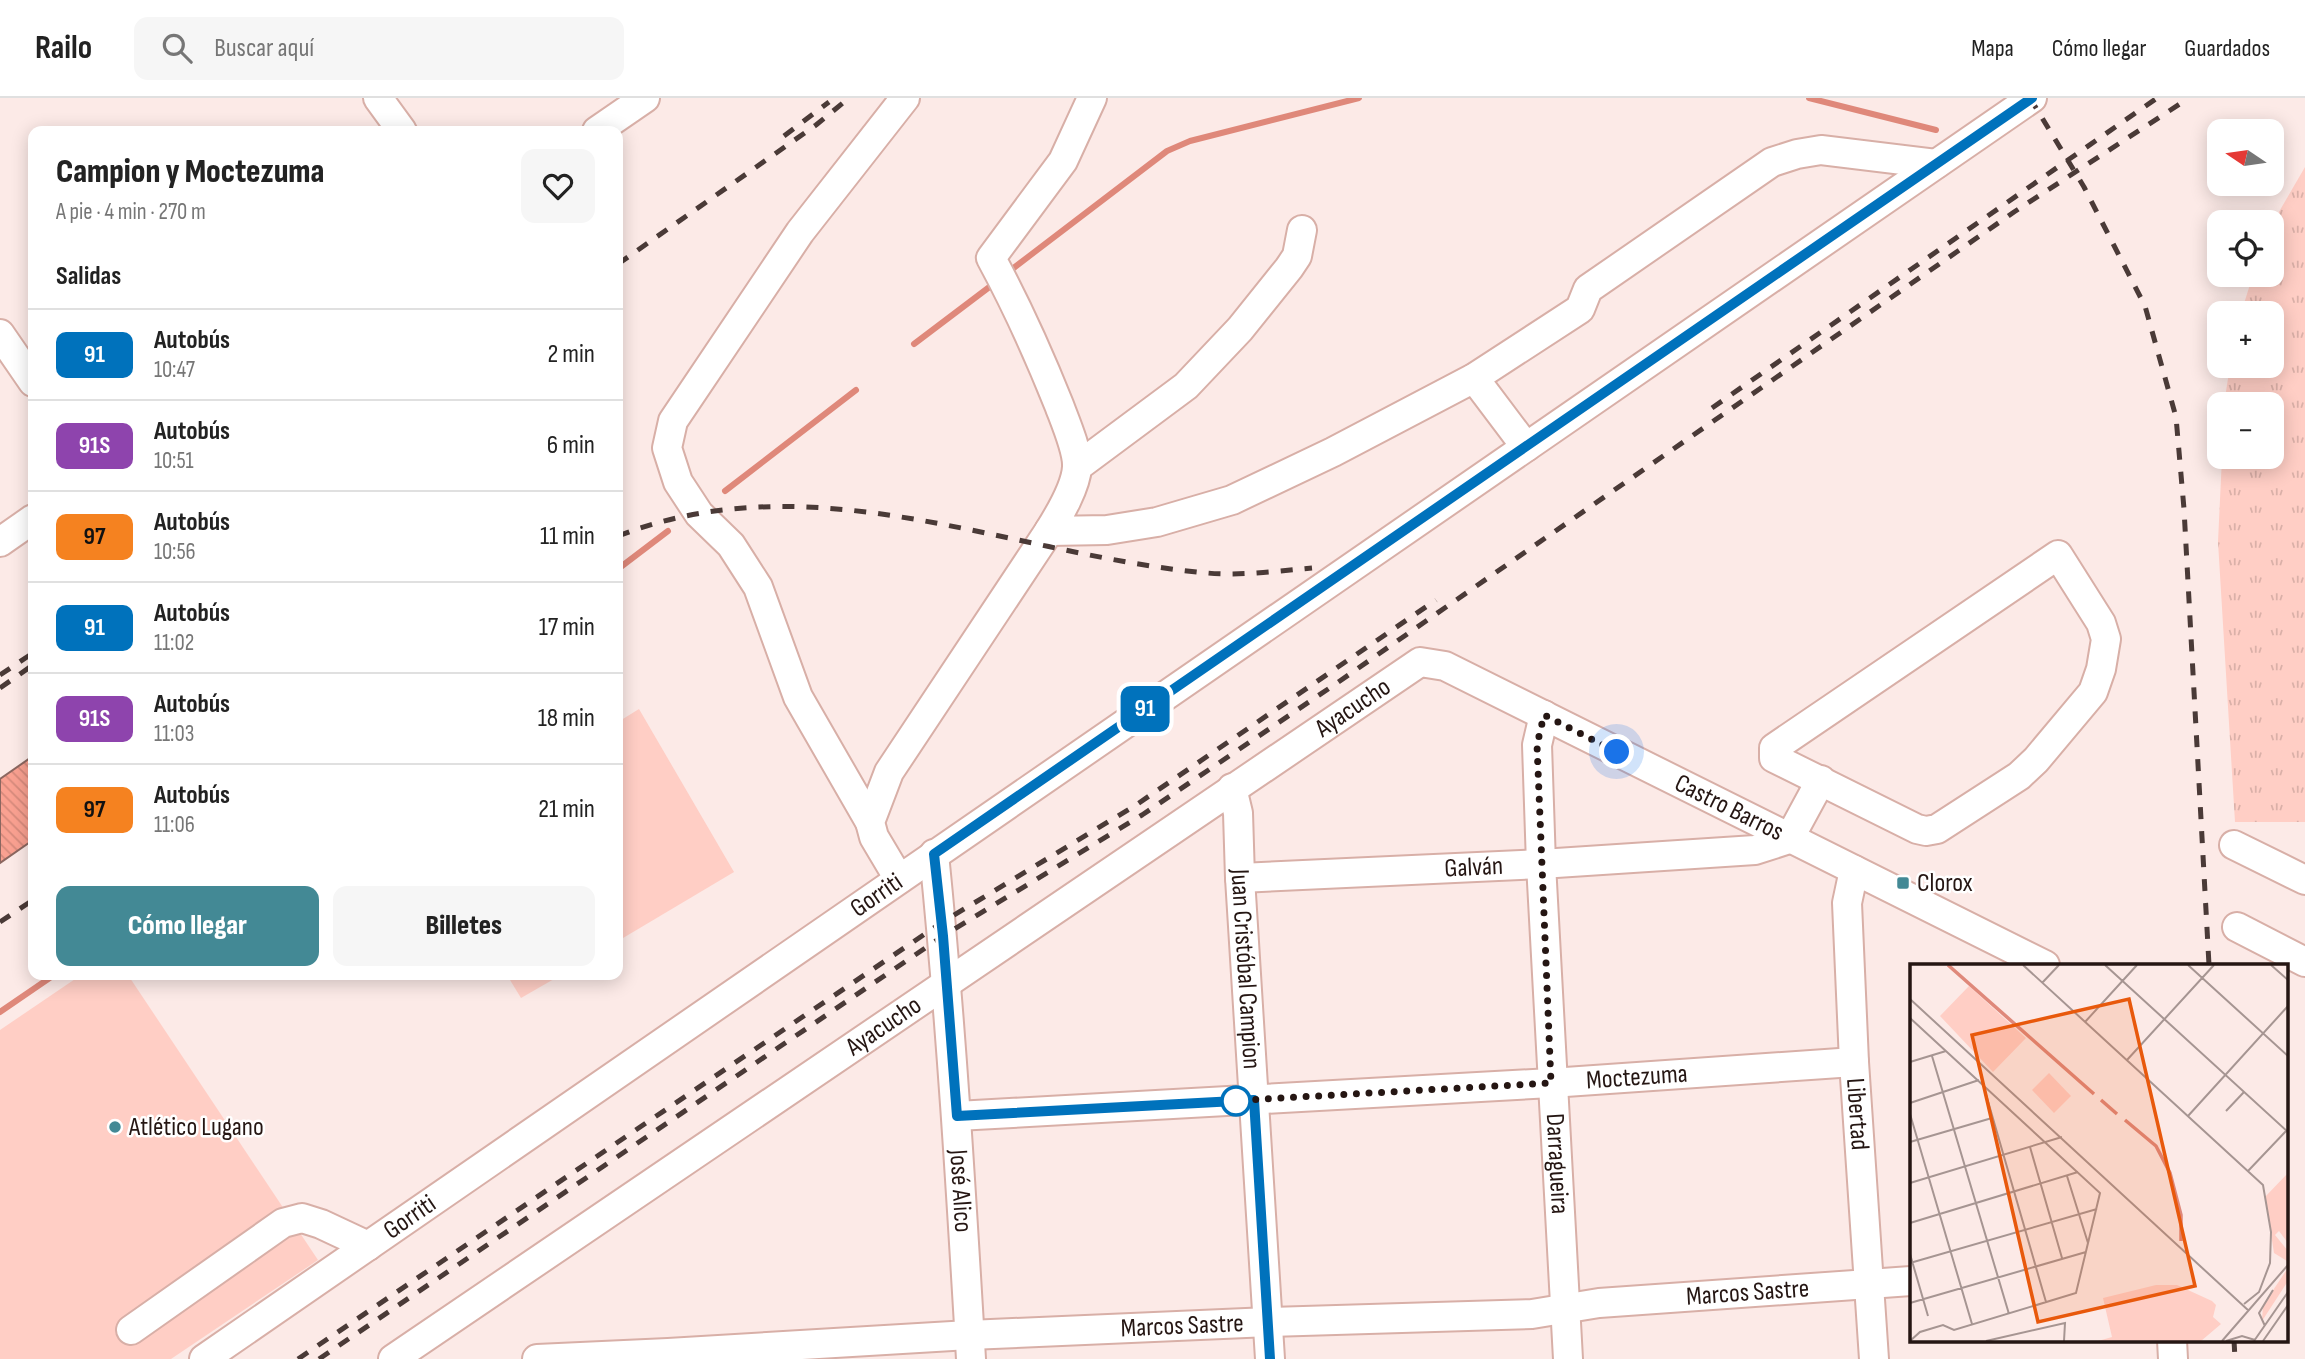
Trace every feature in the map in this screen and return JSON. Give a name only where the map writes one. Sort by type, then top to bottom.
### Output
[{"type":"street","points":[[379,98],[399,126]]},
{"type":"street","points":[[604,126],[645,98]]},
{"type":"street","points":[[899,879],[874,837],[870,822],[798,697],[758,587],[731,545],[699,514],[678,482],[667,448],[673,421],[800,232],[905,98]]},
{"type":"street","points":[[1077,467],[1069,432],[1028,329],[991,258],[1063,161],[1092,98]]},
{"type":"street","name":"Gorriti","points":[[204,1359],[2032,98]]},
{"type":"street","points":[[1049,531],[1107,530],[1157,522],[1231,500],[1333,452],[1474,378],[1580,309],[1588,289],[1772,162],[1797,153],[1821,150],[1936,164]]},
{"type":"street","points":[[870,822],[889,772],[1049,531],[1060,513],[1077,467],[1186,386],[1240,329],[1289,268],[1297,256],[1302,230]]},
{"type":"street","points":[[0,334],[28,375]]},
{"type":"street","points":[[1474,378],[1526,447]]},
{"type":"street","points":[[0,542],[28,522]]},
{"type":"street","points":[[2058,555],[2101,623],[2106,639],[2101,669],[2093,692],[2036,760],[2018,776],[1937,829],[1926,831],[1821,780],[1774,758],[1774,748],[2058,555]]},
{"type":"street","name":"Castro Barros","points":[[1410,667],[1420,662],[1445,666],[2043,964]]},
{"type":"street","name":"Ayacucho","points":[[393,1359],[1410,667]]},
{"type":"street","name":"Darragueira","points":[[1544,715],[1537,745],[1541,864],[1567,1359]]},
{"type":"street","points":[[1789,839],[1821,780]]},
{"type":"street","name":"Juan Cristóbal Campion","points":[[1232,788],[1238,813],[1270,1359]]},
{"type":"street","name":"Galván","points":[[1240,878],[1541,864],[1755,850],[1789,839]]},
{"type":"street","points":[[2234,845],[2305,880]]},
{"type":"street","name":"José Alico","points":[[934,854],[957,1116],[970,1347]]},
{"type":"street","name":"Libertad","points":[[1854,870],[1847,903],[1854,1062],[1874,1359]]},
{"type":"street","points":[[2237,927],[2305,962]]},
{"type":"street","name":"Moctezuma","points":[[957,1116],[1551,1083],[1854,1062]]},
{"type":"street","points":[[131,1329],[283,1223],[302,1218],[368,1246]]},
{"type":"street","name":"Marcos Sastre","points":[[537,1359],[970,1347],[1269,1322],[1532,1314],[1599,1303],[1910,1281]]},
{"type":"green space","points":[[2305,167],[2305,822],[2235,822],[2218,542],[2221,469],[2284,469],[2284,392],[2226,392],[2228,378],[2284,378],[2284,301],[2245,301],[2249,287],[2284,287],[2284,210],[2280,210]]},
{"type":"green space","points":[[639,709],[734,872],[623,938],[623,719]]},
{"type":"green space","name":"Atlético Lugano","points":[[74,980],[131,980],[318,1260],[171,1359],[0,1359],[0,1030]]},
{"type":"green space","points":[[510,980],[552,980],[521,998]]},
{"type":"building","points":[[28,759],[28,843],[0,863],[0,779]]},
{"type":"waterway","points":[[1007,273],[1167,151],[1190,141],[1359,98]]},
{"type":"waterway","points":[[1809,98],[1936,130]]},
{"type":"waterway","points":[[914,344],[996,282]]},
{"type":"waterway","points":[[725,491],[856,390]]},
{"type":"waterway","points":[[623,565],[668,531]]},
{"type":"waterway","points":[[0,1012],[47,980]]},
{"type":"railway","points":[[623,260],[816,125],[849,98]]},
{"type":"railway","points":[[2030,98],[2084,187],[2145,306],[2176,417],[2184,509],[2209,964]]},
{"type":"railway","points":[[1712,408],[2157,98]]},
{"type":"railway","points":[[319,1359],[943,936],[1142,815],[1334,685],[2014,212],[2189,98]]},
{"type":"railway","points":[[784,136],[829,102]]},
{"type":"railway","points":[[623,535],[692,515],[766,507],[839,509],[912,519],[1133,563],[1207,573],[1246,574],[1312,568]]},
{"type":"railway","points":[[298,1359],[941,923],[1136,805],[1436,600]]},
{"type":"railway","points":[[0,675],[28,656]]},
{"type":"railway","points":[[0,688],[28,668]]},
{"type":"railway","points":[[0,922],[28,903]]},
{"type":"railway","points":[[2234,1342],[2235,1359]]},
{"type":"bus line","name":"91","points":[[1270,1359],[1254,1100],[957,1116],[934,854],[2032,98]]},
{"type":"place","name":"Clorox","points":[[1903,883]]},
{"type":"place","name":"Atlético Lugano","points":[[115,1127]]},
{"type":"route","points":[[1236,1101],[1227,1101],[1551,1083],[1537,745],[1544,715],[1617,752]]}]
